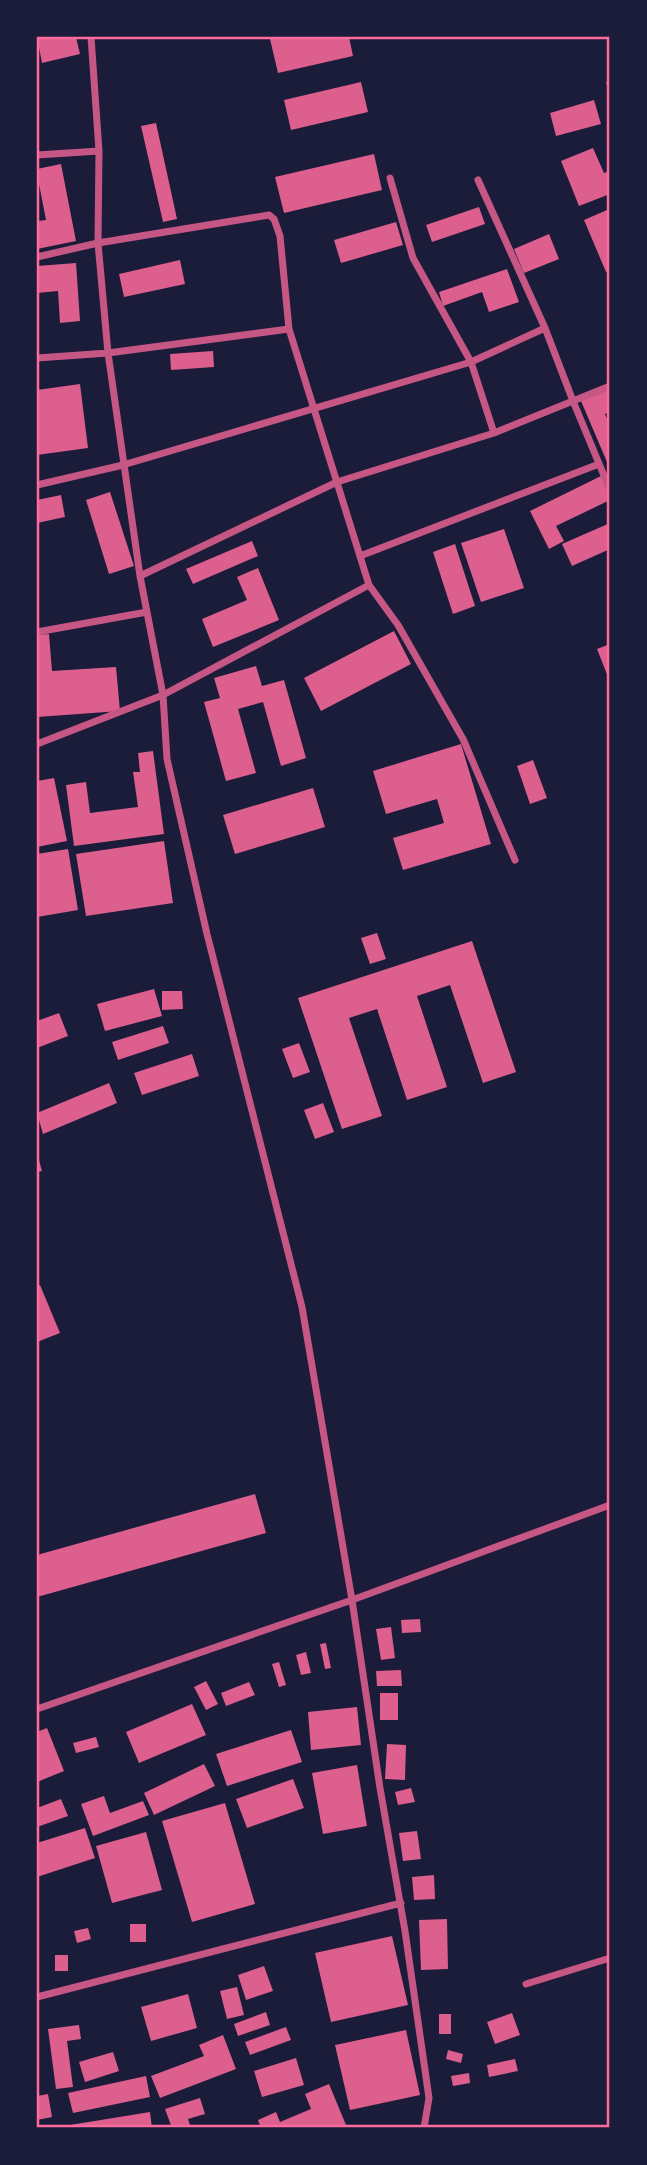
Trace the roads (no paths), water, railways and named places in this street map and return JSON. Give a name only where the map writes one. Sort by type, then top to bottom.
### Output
[{"type":"street","points":[[91,37],[99,151],[98,243],[108,353],[140,576],[163,695],[167,759],[207,934],[302,1307],[401,1903],[429,2098],[424,2128]]},
{"type":"street","points":[[37,155],[99,151]]},
{"type":"street","points":[[390,178],[413,258],[471,362],[494,433]]},
{"type":"street","points":[[478,180],[545,328],[610,490]]},
{"type":"street","points":[[37,257],[98,243],[269,215],[274,219],[280,236],[289,329],[369,585],[398,625],[463,739],[516,860]]},
{"type":"street","points":[[37,485],[123,466],[471,362],[545,328]]},
{"type":"street","points":[[37,358],[108,353],[289,329]]},
{"type":"street","points":[[140,576],[337,482],[494,433],[610,386]]},
{"type":"street","points":[[360,556],[599,464]]},
{"type":"street","points":[[37,744],[163,695],[369,585]]},
{"type":"street","points":[[37,632],[147,611]]},
{"type":"street","points":[[37,1709],[352,1600],[610,1506]]},
{"type":"street","points":[[37,1997],[401,1903]]},
{"type":"street","points":[[526,1984],[610,1958]]}]
